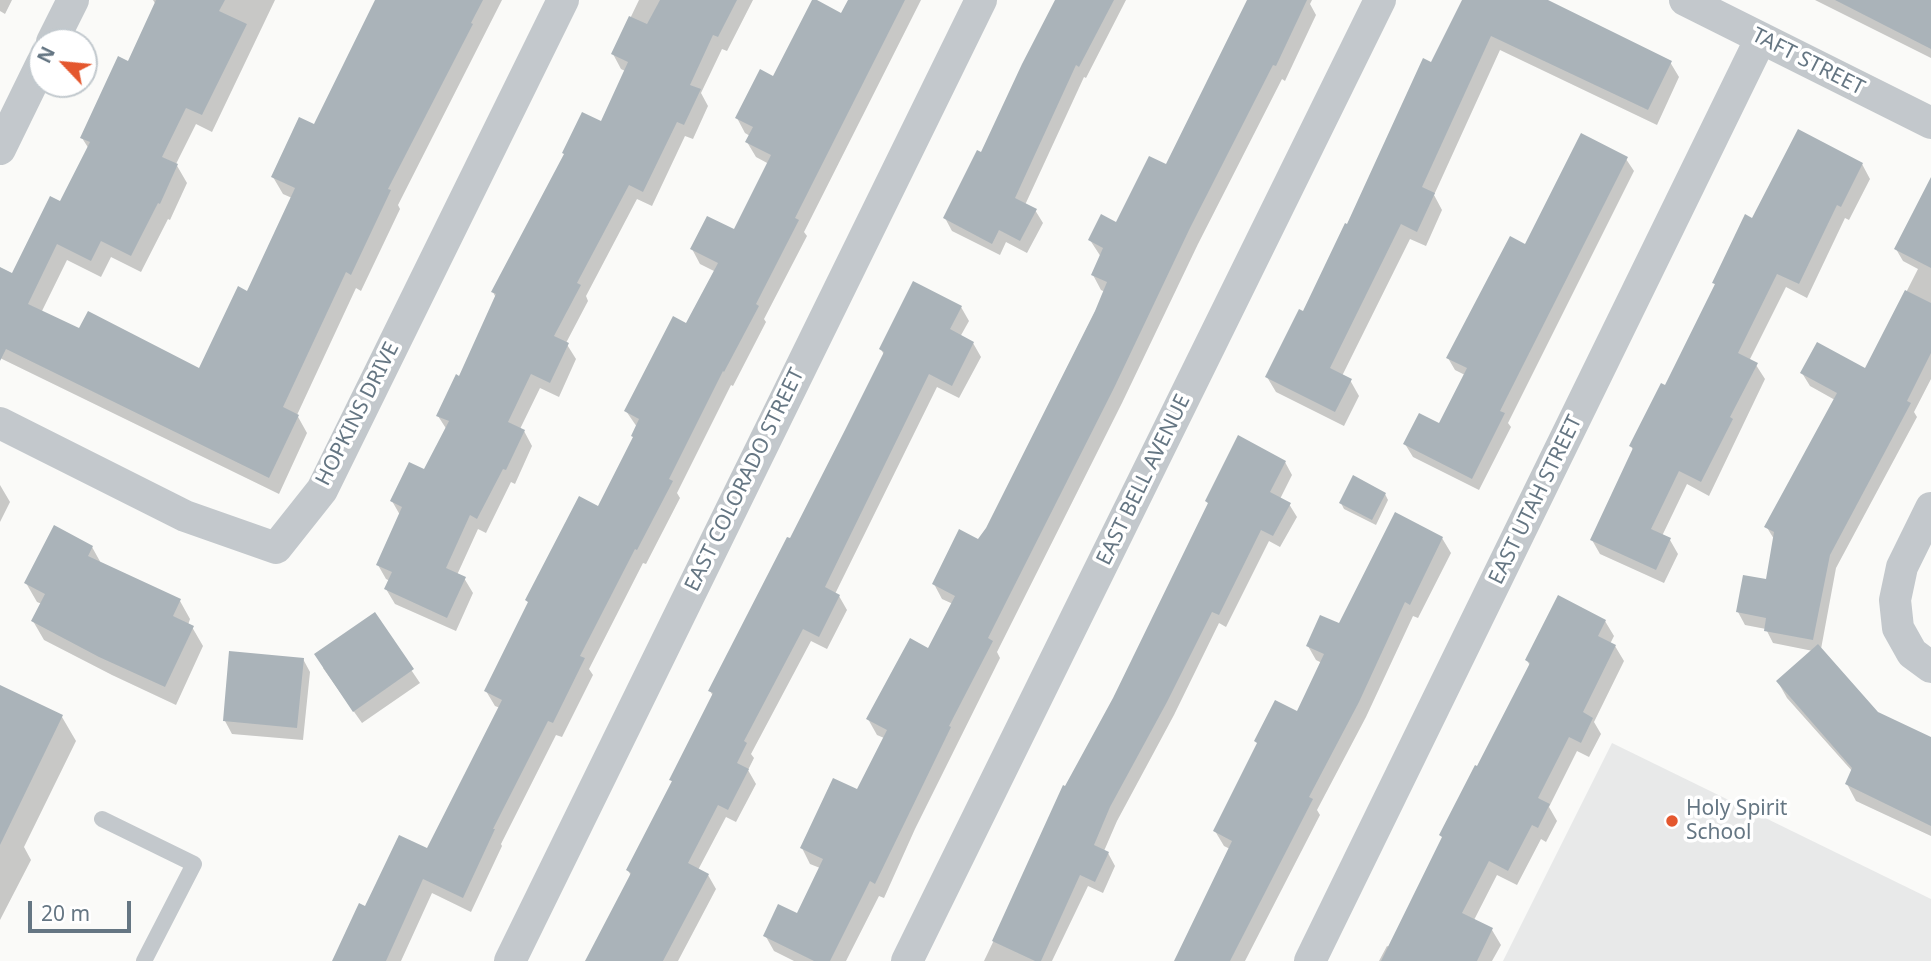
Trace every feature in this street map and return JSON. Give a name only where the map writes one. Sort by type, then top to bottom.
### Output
[{"type":"street","points":[[59,28],[73,0]]},
{"type":"street","name":"HOPKINS DRIVE","points":[[0,424],[185,516],[276,548],[322,490],[563,0]]},
{"type":"street","name":"EAST COLORADO STREET","points":[[510,961],[981,0]]},
{"type":"street","name":"EAST BELL AVENUE","points":[[907,961],[1380,0]]},
{"type":"street","name":"TAFT STREET","points":[[1685,0],[1931,123]]},
{"type":"street","name":"EAST UTAH STREET","points":[[1310,961],[1761,38]]},
{"type":"street","points":[[0,149],[28,92]]},
{"type":"street","points":[[1931,508],[1902,567],[1895,600],[1898,628],[1912,653],[1931,667]]},
{"type":"lane","points":[[102,819],[194,864],[144,961]]},
{"type":"shaded area","name":"Holy Spirit School","points":[[1612,743],[1931,899],[1931,961],[1503,961]]},
{"type":"building","points":[[156,0],[225,0],[219,11],[247,24],[202,115],[186,108],[162,157],[178,164],[160,204],[158,203],[131,256],[101,241],[91,261],[57,244],[28,304],[79,328],[88,311],[199,368],[238,286],[247,291],[295,188],[271,177],[299,117],[314,124],[375,0],[483,0],[388,189],[391,190],[351,275],[346,272],[283,407],[299,415],[269,478],[6,349],[0,361],[0,267],[12,273],[50,196],[60,201],[90,142],[80,138],[118,56],[128,61]]},
{"type":"building","points":[[660,0],[737,0],[718,37],[713,35],[690,85],[701,89],[684,125],[677,122],[643,192],[629,185],[577,283],[581,285],[554,336],[569,343],[550,383],[531,374],[508,422],[525,430],[506,470],[503,469],[477,519],[470,515],[446,568],[466,577],[447,618],[384,589],[392,572],[376,565],[402,507],[390,501],[409,462],[424,469],[449,421],[436,416],[456,374],[459,376],[496,294],[491,292],[564,154],[562,153],[582,112],[601,121],[628,62],[611,54],[629,16],[647,24]]},
{"type":"building","points":[[812,0],[841,13],[848,0],[905,0],[795,218],[799,220],[756,304],[759,306],[669,479],[673,481],[580,656],[585,658],[553,723],[548,721],[493,829],[463,898],[423,879],[386,961],[332,961],[359,903],[365,906],[399,835],[427,848],[502,700],[484,691],[528,602],[525,600],[579,496],[598,506],[633,437],[631,436],[639,419],[624,411],[673,316],[686,323],[718,263],[690,249],[707,216],[734,229],[771,155],[745,142],[753,127],[735,118],[760,69],[773,76]]},
{"type":"building","points":[[1055,0],[1114,0],[1079,67],[1076,65],[1015,198],[1037,209],[1020,241],[999,230],[992,244],[943,218],[977,150],[981,152]]},
{"type":"building","points":[[1247,0],[1307,0],[1276,66],[1273,65],[1190,228],[1114,388],[988,638],[993,641],[949,726],[951,727],[875,884],[870,881],[830,961],[814,961],[763,936],[778,904],[797,913],[823,859],[800,848],[833,778],[857,789],[887,730],[866,719],[910,638],[928,648],[955,596],[932,584],[959,529],[978,539],[986,528],[1095,311],[1107,282],[1091,275],[1103,248],[1088,240],[1101,214],[1116,222],[1149,156],[1166,164]]},
{"type":"building","points":[[1462,0],[1548,0],[1672,61],[1648,110],[1491,36],[1422,187],[1435,193],[1417,232],[1401,224],[1330,368],[1352,379],[1335,412],[1265,377],[1299,309],[1303,311],[1345,223],[1347,224],[1423,58],[1431,62]]},
{"type":"building","points":[[1835,0],[1931,0],[1931,49]]},
{"type":"building","points":[[1798,129],[1863,163],[1841,207],[1837,205],[1799,284],[1777,274],[1738,353],[1758,363],[1730,417],[1733,419],[1701,482],[1679,471],[1651,529],[1671,538],[1656,570],[1590,540],[1633,448],[1629,446],[1661,383],[1665,385],[1715,284],[1712,283],[1745,214],[1752,218]]},
{"type":"building","points":[[1581,133],[1628,157],[1500,411],[1505,413],[1472,479],[1403,444],[1419,413],[1439,423],[1467,368],[1446,358],[1510,236],[1525,244]]},
{"type":"building","points":[[1931,177],[1931,268],[1894,249]]},
{"type":"building","points":[[913,281],[962,306],[950,329],[974,342],[952,386],[929,374],[825,587],[840,595],[819,637],[803,629],[744,741],[747,743],[737,763],[749,769],[728,810],[718,805],[688,863],[709,874],[663,961],[585,961],[631,873],[626,870],[713,693],[708,691],[787,537],[790,538],[884,352],[879,349]]},
{"type":"building","points":[[1905,290],[1931,303],[1931,353],[1907,401],[1911,403],[1830,555],[1813,640],[1764,631],[1766,618],[1736,612],[1743,575],[1766,579],[1774,532],[1764,527],[1837,393],[1800,373],[1817,342],[1865,368]]},
{"type":"building","points":[[1238,435],[1286,461],[1270,492],[1291,503],[1273,536],[1261,530],[1219,615],[1212,612],[1110,807],[1094,845],[1109,852],[1095,882],[1080,875],[1041,961],[1035,961],[992,941],[1063,785],[1065,786],[1113,698]]},
{"type":"building","points":[[1353,475],[1386,493],[1372,520],[1339,503]]},
{"type":"building","points":[[1395,512],[1443,537],[1410,605],[1405,602],[1359,702],[1309,797],[1313,799],[1230,961],[1174,961],[1232,841],[1213,831],[1257,743],[1254,741],[1275,700],[1297,711],[1324,654],[1306,646],[1320,615],[1339,623]]},
{"type":"building","points":[[54,525],[93,546],[88,556],[181,599],[173,616],[194,626],[165,687],[99,657],[31,621],[45,594],[24,583]]},
{"type":"building","points":[[1558,595],[1606,620],[1598,636],[1616,645],[1583,712],[1593,718],[1581,743],[1569,737],[1538,798],[1550,804],[1538,828],[1532,825],[1508,871],[1489,861],[1462,913],[1493,928],[1477,961],[1381,961],[1442,837],[1439,835],[1530,663],[1525,660]]},
{"type":"building","points":[[375,612],[414,669],[353,712],[314,654]]},
{"type":"building","points":[[1818,644],[1878,712],[1931,737],[1931,826],[1845,784],[1852,768],[1776,681]]},
{"type":"building","points":[[229,651],[304,658],[297,728],[223,721]]},
{"type":"building","points":[[0,685],[63,715],[0,845]]},
{"type":"place","name":"Holy Spirit School","points":[[1672,821]]}]
